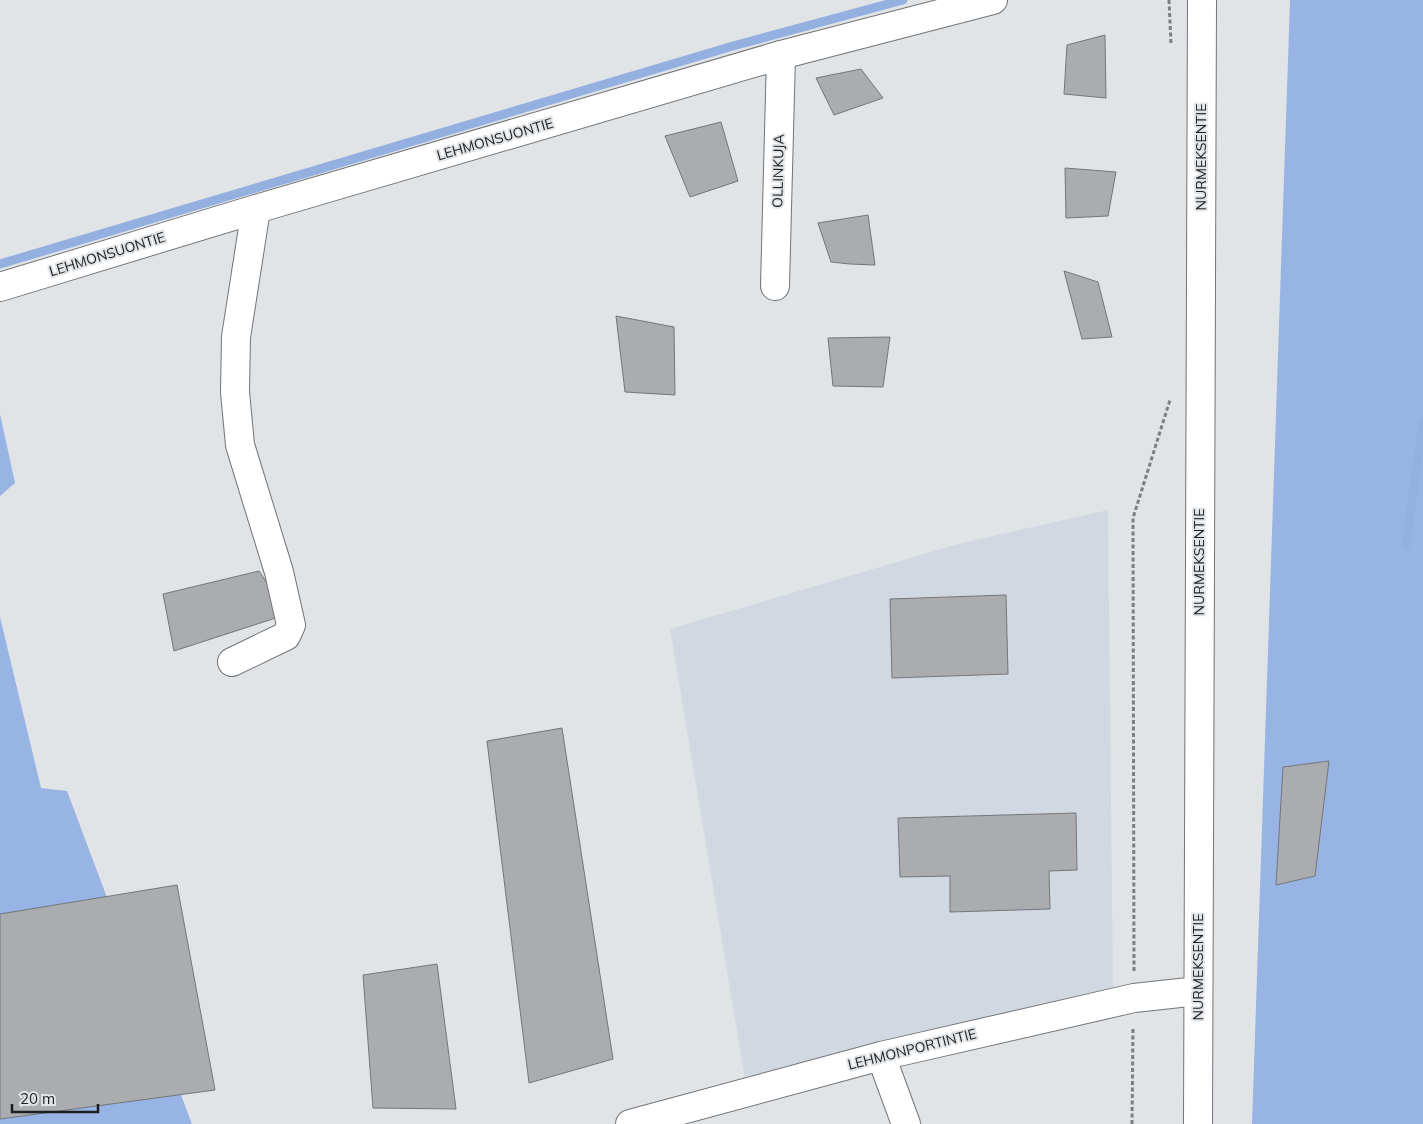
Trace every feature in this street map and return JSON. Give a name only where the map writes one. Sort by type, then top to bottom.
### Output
[{"type":"street","name":"LEHMONSUONTIE","points":[[0,287],[256,209],[781,55],[993,0]]},
{"type":"street","name":"NURMEKSENTIE","points":[[1198,1124],[1202,0]]},
{"type":"street","name":"OLLINKUJA","points":[[775,286],[781,55]]},
{"type":"street","points":[[232,662],[286,636],[291,624],[279,572],[240,444],[235,392],[236,337],[256,209]]},
{"type":"street","name":"LEHMONPORTINTIE","points":[[630,1124],[882,1056],[1134,998],[1198,991]]},
{"type":"street","points":[[882,1056],[906,1124]]},
{"type":"path","points":[[1169,0],[1171,48]]},
{"type":"path","points":[[1134,958],[1133,518],[1171,399]]},
{"type":"path","points":[[1132,1124],[1133,1034]]},
{"type":"shaded area","points":[[1290,0],[1423,0],[1423,1124],[1252,1124]]},
{"type":"shaded area","points":[[0,414],[15,483],[0,496]]},
{"type":"shaded area","points":[[1108,510],[1113,989],[745,1079],[670,629],[958,544]]},
{"type":"shaded area","points":[[0,617],[41,788],[67,791],[192,1124],[0,1124]]},
{"type":"building","points":[[1105,35],[1106,98],[1064,94],[1067,45]]},
{"type":"building","points":[[861,69],[883,98],[834,115],[816,78]]},
{"type":"building","points":[[721,122],[738,181],[690,197],[665,136]]},
{"type":"building","points":[[1065,168],[1116,172],[1108,216],[1066,218]]},
{"type":"building","points":[[868,215],[875,265],[831,262],[818,223]]},
{"type":"building","points":[[1064,271],[1098,282],[1112,337],[1082,339]]},
{"type":"building","points":[[616,316],[674,327],[675,395],[625,392]]},
{"type":"building","points":[[890,337],[883,387],[833,386],[828,338]]},
{"type":"building","points":[[259,571],[288,614],[174,651],[163,594]]},
{"type":"building","points":[[1006,595],[1008,674],[892,678],[890,599]]},
{"type":"building","points":[[562,728],[613,1059],[529,1083],[487,741]]},
{"type":"building","points":[[1329,761],[1315,876],[1276,885],[1283,767]]},
{"type":"building","points":[[1076,813],[1077,870],[1049,871],[1050,909],[950,912],[950,876],[900,877],[898,818]]},
{"type":"building","points":[[177,885],[215,1090],[0,1119],[0,914]]},
{"type":"building","points":[[437,964],[456,1109],[373,1108],[363,975]]},
{"type":"waterway","points":[[0,264],[733,46],[903,0]]},
{"type":"waterway","points":[[1406,545],[1423,422]]}]
